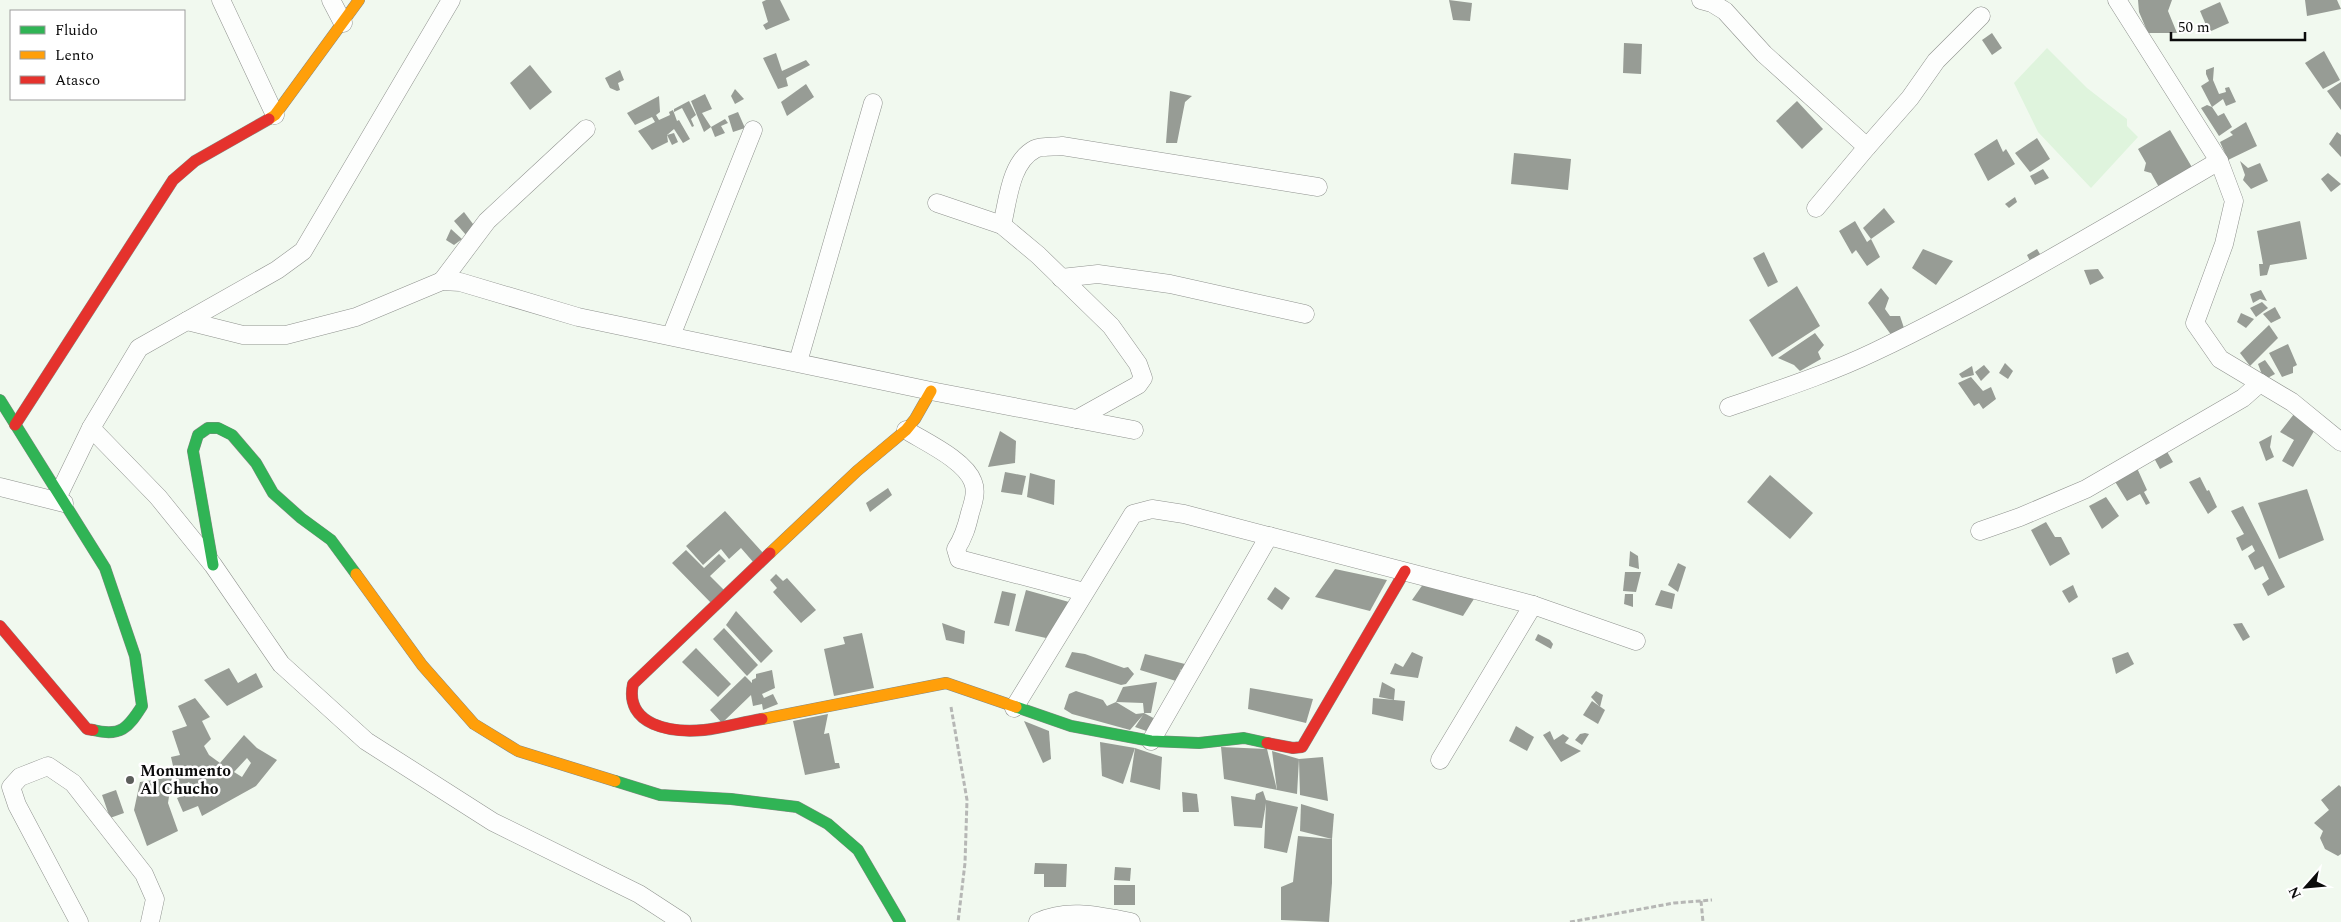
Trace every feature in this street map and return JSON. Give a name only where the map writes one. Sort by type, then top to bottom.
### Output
[{"type":"street","points":[[221,0],[275,115]]},
{"type":"street","points":[[331,0],[342,23]]},
{"type":"street","points":[[16,425],[174,180],[195,161],[275,115],[359,0]]},
{"type":"street","points":[[62,499],[91,428],[139,348],[277,270],[303,251],[452,0]]},
{"type":"street","points":[[1701,0],[1712,3],[1726,11],[1764,54],[1867,147]]},
{"type":"street","points":[[2117,0],[2219,161],[2234,201],[2224,244],[2195,323],[2220,359],[2292,402],[2341,442]]},
{"type":"street","points":[[1816,208],[1910,98],[1936,61],[1981,16]]},
{"type":"street","points":[[798,362],[873,104]]},
{"type":"street","points":[[442,281],[487,221],[586,129]]},
{"type":"street","points":[[671,336],[753,130]]},
{"type":"street","points":[[1002,225],[1016,168],[1025,156],[1036,148],[1062,146],[1318,187]]},
{"type":"street","points":[[1729,407],[1808,380],[1873,353],[2007,285],[2219,161]]},
{"type":"street","points":[[937,203],[1002,225],[1038,254],[1111,326],[1138,364],[1143,378],[1138,385],[1077,419]]},
{"type":"street","points":[[1061,278],[1098,274],[1170,284],[1305,314]]},
{"type":"street","points":[[187,322],[243,335],[286,334],[356,317],[442,281],[460,282],[578,317],[931,391],[1134,430]]},
{"type":"street","points":[[1980,531],[2020,517],[2086,489],[2243,398],[2260,383]]},
{"type":"street","points":[[931,391],[915,419],[906,430],[857,471],[784,538],[633,684],[630,699],[635,712],[648,721],[676,730],[704,730],[946,683],[1014,708],[1072,726],[1151,741],[1199,742],[1244,738],[1293,748],[1302,747],[1405,571]]},
{"type":"street","points":[[0,400],[105,568],[135,656],[142,706],[130,725],[109,734],[87,728],[0,626]]},
{"type":"street","points":[[91,428],[158,497],[213,565],[281,664],[366,741],[493,822],[639,894],[682,922]]},
{"type":"street","points":[[213,565],[193,450],[198,435],[208,428],[218,428],[232,434],[256,463],[273,493],[301,518],[332,540],[422,665],[474,724],[518,751],[660,796],[731,800],[797,807],[828,824],[858,850],[900,922]]},
{"type":"street","points":[[906,430],[946,454],[963,468],[973,481],[975,494],[965,535],[956,549],[959,559],[1084,592]]},
{"type":"street","points":[[0,487],[62,499]]},
{"type":"street","points":[[1014,708],[1133,514],[1152,509],[1269,536],[1533,604],[1636,641]]},
{"type":"street","points":[[1151,741],[1269,536]]},
{"type":"street","points":[[1440,760],[1533,604]]},
{"type":"street","points":[[79,922],[17,805],[11,787],[20,777],[48,766],[73,783],[144,874],[155,899],[150,922]]},
{"type":"street","points":[[1038,922],[1052,915],[1074,913],[1131,922]]},
{"type":"path","points":[[946,683],[957,734],[967,800],[965,863],[958,922]]},
{"type":"path","points":[[1570,922],[1674,903],[1712,900]]},
{"type":"path","points":[[1701,901],[1703,922]]},
{"type":"green space","points":[[2047,48],[2087,88],[2127,119],[2127,126],[2138,137],[2091,188],[2038,132],[2014,83]]},
{"type":"building","points":[[766,0],[780,0],[790,20],[766,30],[763,25],[768,22],[762,2]]},
{"type":"building","points":[[1449,0],[1472,3],[1470,21],[1453,20]]},
{"type":"building","points":[[2138,0],[2172,0],[2168,11],[2177,33],[2148,33],[2139,12]]},
{"type":"building","points":[[2305,0],[2337,0],[2341,9],[2307,16]]},
{"type":"building","points":[[2220,2],[2229,23],[2209,32],[2200,11]]},
{"type":"building","points":[[1992,33],[2002,48],[1992,55],[1982,40]]},
{"type":"building","points":[[1624,43],[1642,44],[1641,74],[1623,73]]},
{"type":"building","points":[[2324,51],[2340,80],[2323,89],[2305,63]]},
{"type":"building","points":[[776,53],[782,71],[806,60],[810,65],[786,78],[788,86],[778,89],[763,58]]},
{"type":"building","points":[[530,65],[552,92],[530,110],[510,83]]},
{"type":"building","points":[[2214,67],[2213,80],[2219,94],[2226,92],[2225,88],[2229,87],[2236,102],[2226,106],[2223,99],[2212,107],[2201,86],[2209,81],[2206,70]]},
{"type":"building","points":[[620,70],[624,80],[618,83],[620,90],[617,91],[610,88],[605,78]]},
{"type":"building","points":[[2341,82],[2341,110],[2327,91]]},
{"type":"building","points":[[806,84],[814,97],[787,116],[781,102]]},
{"type":"building","points":[[735,89],[744,99],[735,104],[731,96]]},
{"type":"building","points":[[1170,91],[1192,96],[1185,102],[1177,143],[1166,143]]},
{"type":"building","points":[[705,94],[712,109],[702,113],[711,127],[704,132],[691,101]]},
{"type":"building","points":[[659,96],[660,112],[656,115],[659,120],[670,115],[669,112],[673,110],[677,121],[679,120],[690,139],[683,143],[674,129],[667,135],[668,142],[652,150],[638,131],[655,122],[652,117],[635,125],[627,113]]},
{"type":"building","points":[[689,101],[696,115],[691,119],[694,126],[692,127],[682,108],[674,112],[674,109]]},
{"type":"building","points":[[1797,101],[1823,129],[1802,149],[1776,121]]},
{"type":"building","points":[[2207,105],[2212,107],[2218,116],[2224,113],[2232,127],[2219,136],[2201,108]]},
{"type":"building","points":[[738,112],[745,128],[733,132],[728,116]]},
{"type":"building","points":[[725,119],[728,123],[721,126],[725,133],[715,137],[711,127]]},
{"type":"building","points":[[2246,122],[2257,146],[2228,160],[2220,142],[2233,135],[2230,132]]},
{"type":"building","points":[[2170,130],[2193,169],[2160,189],[2151,173],[2144,171],[2146,163],[2138,149]]},
{"type":"building","points":[[2337,132],[2341,135],[2341,157],[2329,144]]},
{"type":"building","points":[[674,133],[678,142],[672,145],[667,135]]},
{"type":"building","points":[[2037,138],[2050,159],[2030,172],[2015,153]]},
{"type":"building","points":[[1997,139],[2003,152],[2006,149],[2015,164],[1988,181],[1974,154]]},
{"type":"building","points":[[1514,153],[1571,159],[1568,190],[1511,184]]},
{"type":"building","points":[[2240,161],[2248,168],[2260,163],[2268,181],[2251,189],[2243,180],[2245,175]]},
{"type":"building","points":[[2043,169],[2049,178],[2035,185],[2030,176]]},
{"type":"building","points":[[2328,173],[2341,184],[2331,192],[2321,179]]},
{"type":"building","points":[[2015,197],[2017,202],[2009,208],[2005,204]]},
{"type":"building","points":[[1884,208],[1895,222],[1871,239],[1863,228]]},
{"type":"building","points":[[464,212],[476,228],[466,235],[454,221]]},
{"type":"building","points":[[1855,221],[1867,242],[1871,239],[1880,257],[1867,266],[1856,250],[1852,254],[1839,231]]},
{"type":"building","points":[[2300,221],[2307,259],[2270,265],[2267,275],[2260,276],[2259,264],[2263,264],[2257,231]]},
{"type":"building","points":[[451,229],[462,239],[454,245],[446,240]]},
{"type":"building","points":[[1923,249],[1953,261],[1936,285],[1912,268]]},
{"type":"building","points":[[2037,249],[2043,259],[2032,265],[2027,255]]},
{"type":"building","points":[[1764,252],[1778,282],[1768,287],[1753,258]]},
{"type":"building","points":[[2098,269],[2104,278],[2090,285],[2084,270]]},
{"type":"building","points":[[1797,286],[1820,326],[1772,357],[1749,320]]},
{"type":"building","points":[[1881,288],[1889,298],[1885,309],[1890,316],[1900,316],[1905,331],[1892,336],[1868,303]]},
{"type":"building","points":[[2261,290],[2267,301],[2260,299],[2253,303],[2250,294]]},
{"type":"building","points":[[2262,302],[2268,308],[2256,317],[2250,308]]},
{"type":"building","points":[[2275,307],[2281,318],[2271,323],[2263,314]]},
{"type":"building","points":[[2241,313],[2254,319],[2246,328],[2237,322]]},
{"type":"building","points":[[2269,325],[2278,338],[2250,366],[2240,353]]},
{"type":"building","points":[[1815,333],[1824,345],[1818,352],[1821,359],[1800,371],[1794,365],[1778,358]]},
{"type":"building","points":[[2288,344],[2297,365],[2293,367],[2293,373],[2282,377],[2269,353]]},
{"type":"building","points":[[2265,360],[2275,374],[2264,380],[2258,364]]},
{"type":"building","points":[[2005,363],[2013,371],[2008,379],[1999,373]]},
{"type":"building","points":[[1984,365],[1990,372],[1981,381],[1975,372]]},
{"type":"building","points":[[1972,366],[1974,375],[1962,378],[1959,374]]},
{"type":"building","points":[[1971,377],[1983,391],[1991,387],[1996,399],[1983,409],[1979,403],[1974,406],[1958,383]]},
{"type":"building","points":[[2294,414],[2317,426],[2293,467],[2282,461],[2294,440],[2280,432]]},
{"type":"building","points":[[1000,431],[1016,441],[1015,463],[988,467]]},
{"type":"building","points":[[2272,435],[2270,447],[2274,457],[2266,461],[2259,442]]},
{"type":"building","points":[[2165,448],[2173,462],[2160,469],[2154,458],[2164,454],[2162,451]]},
{"type":"building","points":[[2137,468],[2147,490],[2144,492],[2150,503],[2146,505],[2140,494],[2127,501],[2114,480]]},
{"type":"building","points":[[1005,472],[1026,476],[1022,495],[1001,492]]},
{"type":"building","points":[[1030,473],[1055,480],[1054,505],[1027,497]]},
{"type":"building","points":[[1770,475],[1813,513],[1790,539],[1747,502]]},
{"type":"building","points":[[2200,477],[2217,507],[2208,514],[2189,482]]},
{"type":"building","points":[[888,488],[892,495],[870,512],[866,503]]},
{"type":"building","points":[[2307,489],[2324,540],[2279,559],[2258,503]]},
{"type":"building","points":[[2106,497],[2119,516],[2102,529],[2089,506]]},
{"type":"building","points":[[2243,506],[2285,587],[2268,596],[2262,584],[2269,579],[2263,566],[2255,570],[2248,556],[2255,551],[2252,545],[2242,551],[2236,538],[2244,534],[2231,511]]},
{"type":"building","points":[[725,511],[764,554],[754,563],[741,548],[729,559],[721,549],[703,565],[686,546]]},
{"type":"building","points":[[2046,522],[2055,537],[2061,537],[2070,554],[2050,566],[2031,530]]},
{"type":"building","points":[[686,550],[704,568],[719,554],[726,561],[710,576],[727,593],[714,606],[672,563]]},
{"type":"building","points":[[1630,551],[1638,556],[1639,569],[1629,566]]},
{"type":"building","points":[[1678,563],[1686,567],[1678,592],[1668,585]]},
{"type":"building","points":[[1335,569],[1387,580],[1370,611],[1315,597]]},
{"type":"building","points":[[1625,572],[1641,572],[1636,592],[1623,591]]},
{"type":"building","points":[[776,574],[783,581],[787,578],[816,610],[801,623],[773,592],[777,588],[770,580]]},
{"type":"building","points":[[1426,580],[1479,591],[1463,616],[1412,600]]},
{"type":"building","points":[[2073,585],[2078,597],[2069,603],[2062,591]]},
{"type":"building","points":[[1275,587],[1290,598],[1282,610],[1267,599]]},
{"type":"building","points":[[1026,590],[1069,602],[1067,612],[1046,638],[1015,631]]},
{"type":"building","points":[[1661,590],[1675,594],[1672,609],[1655,605]]},
{"type":"building","points":[[1002,591],[1016,594],[1009,626],[994,623]]},
{"type":"building","points":[[1625,594],[1633,594],[1633,607],[1624,604]]},
{"type":"building","points":[[736,611],[773,651],[761,663],[726,625]]},
{"type":"building","points":[[942,623],[965,631],[964,644],[946,640]]},
{"type":"building","points":[[2242,623],[2250,637],[2243,641],[2233,624]]},
{"type":"building","points":[[724,628],[758,665],[747,676],[713,639]]},
{"type":"building","points":[[862,633],[874,688],[834,696],[824,649],[845,644],[843,637]]},
{"type":"building","points":[[1538,634],[1550,640],[1553,644],[1551,649],[1535,640]]},
{"type":"building","points":[[696,648],[731,684],[718,697],[682,662]]},
{"type":"building","points":[[1072,652],[1085,654],[1124,668],[1128,667],[1134,674],[1126,684],[1121,685],[1065,667]]},
{"type":"building","points":[[1412,652],[1423,657],[1418,678],[1390,674],[1395,663],[1403,667]]},
{"type":"building","points":[[2128,652],[2134,664],[2116,674],[2112,658]]},
{"type":"building","points":[[1145,654],[1189,665],[1188,672],[1181,669],[1176,681],[1140,670]]},
{"type":"building","points":[[229,668],[238,683],[256,673],[263,687],[227,706],[204,680]]},
{"type":"building","points":[[772,670],[775,688],[762,694],[764,698],[773,694],[778,704],[763,710],[762,704],[753,706],[751,695],[722,723],[710,710],[745,676],[752,683],[752,680],[756,678],[756,674]]},
{"type":"building","points":[[1157,682],[1151,713],[1144,713],[1143,703],[1116,702],[1123,687]]},
{"type":"building","points":[[1382,682],[1395,689],[1394,700],[1379,697]]},
{"type":"building","points":[[1250,688],[1313,699],[1306,723],[1248,709]]},
{"type":"building","points":[[1076,691],[1103,700],[1107,706],[1116,702],[1136,714],[1144,713],[1159,721],[1152,733],[1135,727],[1143,715],[1130,730],[1072,714],[1064,709],[1069,694]]},
{"type":"building","points":[[1596,691],[1603,695],[1600,707],[1591,697]]},
{"type":"building","points":[[195,698],[210,717],[202,721],[211,739],[204,746],[209,755],[220,763],[244,735],[257,748],[277,760],[256,786],[202,816],[198,806],[183,812],[177,798],[194,791],[189,782],[178,788],[171,757],[180,755],[172,731],[187,726],[178,706]],"holes":[[[247,758],[251,763],[242,777],[234,772]]]},
{"type":"building","points":[[1373,698],[1405,701],[1403,721],[1372,714]]},
{"type":"building","points":[[1592,701],[1605,710],[1598,724],[1583,715]]},
{"type":"building","points":[[828,714],[824,734],[829,733],[835,763],[839,763],[840,768],[805,775],[793,721]]},
{"type":"building","points":[[1024,721],[1049,731],[1051,759],[1043,763]]},
{"type":"building","points":[[1516,726],[1534,737],[1527,751],[1509,741]]},
{"type":"building","points":[[1550,731],[1554,740],[1563,734],[1569,738],[1565,743],[1581,751],[1561,762],[1543,735]]},
{"type":"building","points":[[1580,734],[1589,734],[1582,745],[1575,740]]},
{"type":"building","points":[[1100,742],[1135,748],[1123,784],[1102,776]]},
{"type":"building","points":[[1221,747],[1267,749],[1277,790],[1224,779]]},
{"type":"building","points":[[1135,748],[1162,757],[1160,790],[1130,782]]},
{"type":"building","points":[[1272,751],[1299,759],[1297,794],[1277,790]]},
{"type":"building","points":[[1323,757],[1328,801],[1300,795],[1299,759]]},
{"type":"building","points":[[172,777],[168,803],[178,831],[147,846],[134,810],[140,782]]},
{"type":"building","points":[[2339,785],[2341,787],[2341,854],[2338,856],[2325,849],[2320,838],[2323,831],[2314,823],[2329,810],[2321,800]]},
{"type":"building","points":[[116,790],[124,813],[110,818],[102,795]]},
{"type":"building","points":[[1263,791],[1266,800],[1298,807],[1287,853],[1264,848],[1266,803],[1262,828],[1234,826],[1231,796],[1255,800],[1256,794]]},
{"type":"building","points":[[1182,792],[1197,794],[1199,812],[1183,812]]},
{"type":"building","points":[[1301,804],[1334,814],[1332,839],[1300,831]]},
{"type":"building","points":[[1298,836],[1332,839],[1332,883],[1329,922],[1281,920],[1281,887],[1293,882]]},
{"type":"building","points":[[1035,863],[1067,864],[1066,887],[1044,887],[1044,874],[1034,874]]},
{"type":"building","points":[[1115,867],[1131,868],[1130,881],[1114,880]]},
{"type":"building","points":[[1114,885],[1135,885],[1135,905],[1114,905]]},
{"type":"traffic: fast","points":[[0,400],[105,568],[135,656],[142,706],[123,729],[110,732],[93,730]]},
{"type":"traffic: fast","points":[[213,565],[193,451],[198,435],[208,428],[218,428],[232,435],[256,463],[273,493],[301,518],[331,540],[356,574]]},
{"type":"traffic: fast","points":[[1016,707],[1071,726],[1151,741],[1199,743],[1244,738],[1267,743]]},
{"type":"traffic: fast","points":[[615,781],[660,795],[731,799],[797,807],[828,824],[858,850],[900,922]]},
{"type":"traffic: slow","points":[[269,119],[275,115],[359,0]]},
{"type":"traffic: slow","points":[[770,553],[857,471],[906,430],[915,419],[931,391]]},
{"type":"traffic: slow","points":[[356,574],[422,665],[474,724],[518,751],[615,781]]},
{"type":"traffic: slow","points":[[762,719],[946,683],[1016,707]]},
{"type":"traffic: jam","points":[[15,425],[173,180],[195,161],[269,119]]},
{"type":"traffic: jam","points":[[762,719],[691,731],[665,728],[643,718],[636,709],[632,698],[633,684],[770,553]]},
{"type":"traffic: jam","points":[[1267,743],[1293,748],[1302,747],[1405,571]]},
{"type":"traffic: jam","points":[[0,626],[87,729],[93,730]]},
{"type":"place","name":"Monumento Al Chucho","points":[[130,780]]}]
